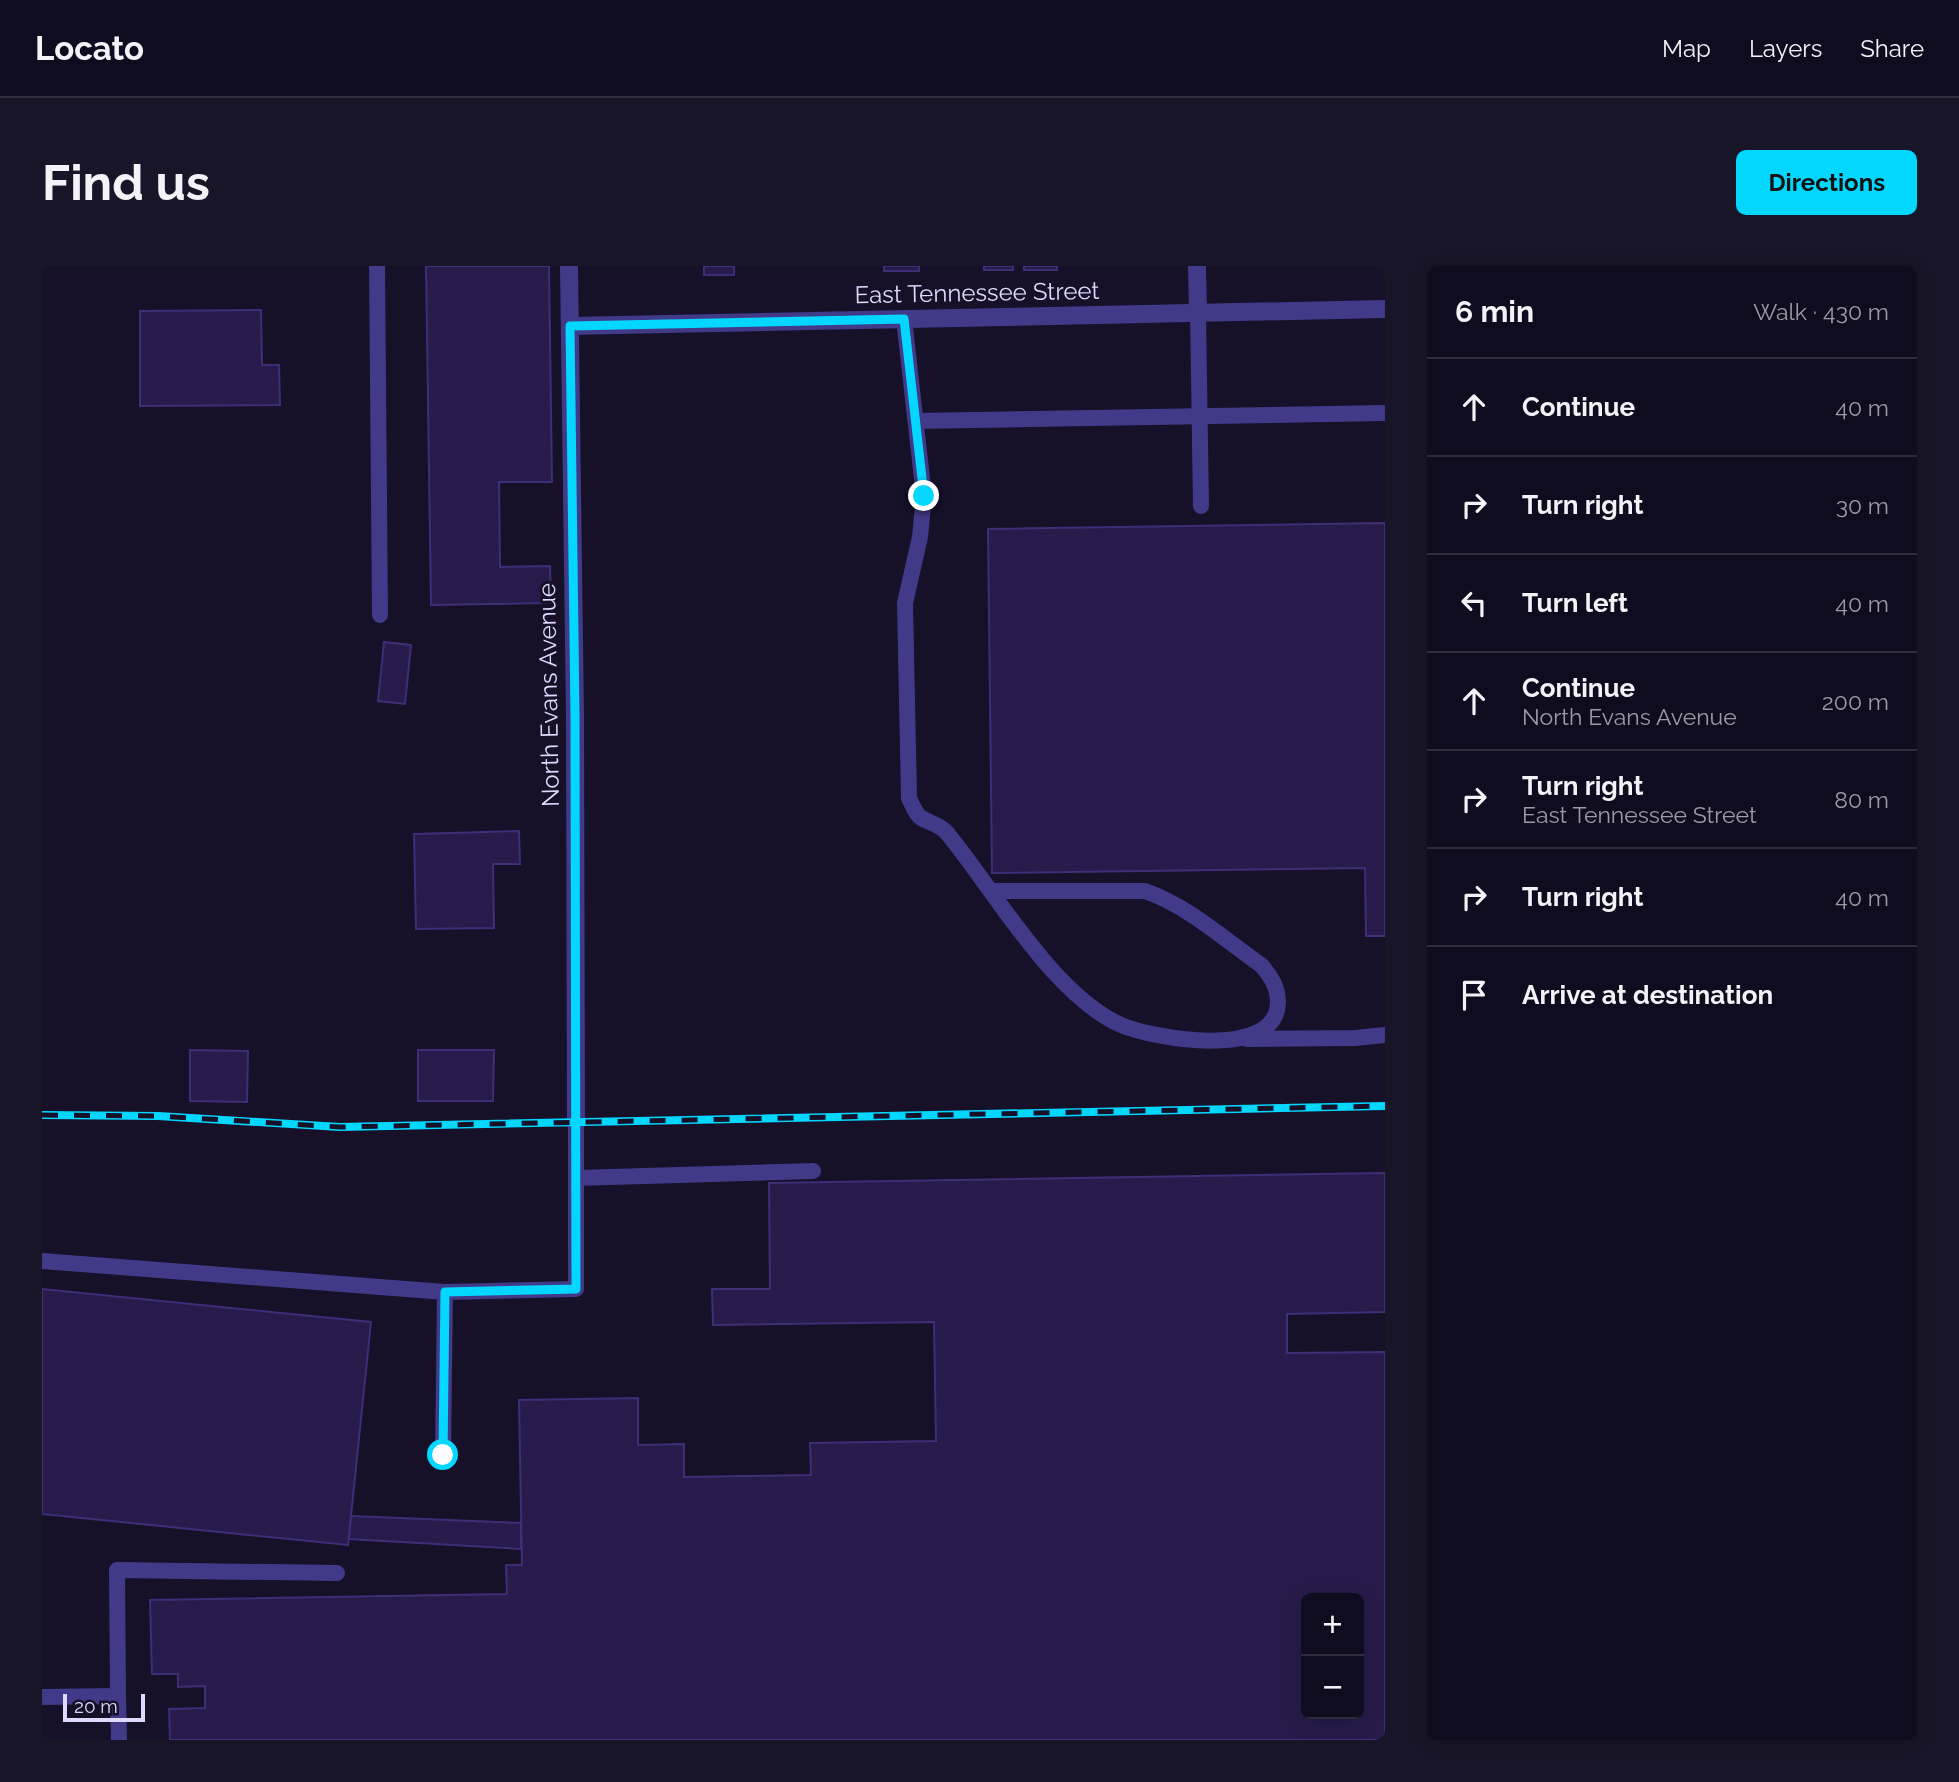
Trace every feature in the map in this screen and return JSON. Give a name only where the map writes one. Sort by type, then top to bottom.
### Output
[{"type":"street","name":"North Evans Avenue","points":[[569,266],[576,1124]]},
{"type":"street","points":[[1198,266],[1198,313]]},
{"type":"street","name":"East Tennessee Street","points":[[570,326],[1385,309]]},
{"type":"lane","points":[[377,266],[380,615]]},
{"type":"lane","points":[[1198,313],[1201,506]]},
{"type":"lane","points":[[904,319],[924,496],[920,537],[905,603],[909,798],[918,816],[943,828],[1037,952],[1072,989],[1102,1015],[1122,1025],[1168,1038],[1194,1041],[1385,1035]]},
{"type":"lane","points":[[916,421],[1385,414]]},
{"type":"lane","points":[[992,891],[1145,891],[1179,906],[1261,965],[1270,974],[1275,985],[1277,1012],[1270,1023],[1261,1030],[1227,1040]]},
{"type":"lane","points":[[42,1261],[445,1292],[576,1289],[576,1124]]},
{"type":"lane","points":[[576,1178],[813,1171]]},
{"type":"lane","points":[[443,1455],[445,1292]]},
{"type":"lane","points":[[119,1740],[117,1570],[337,1573]]},
{"type":"lane","points":[[42,1697],[118,1696]]},
{"type":"building","points":[[426,266],[549,266],[552,482],[499,482],[500,567],[550,566],[551,603],[431,605]]},
{"type":"building","points":[[704,266],[734,266],[734,275],[704,275]]},
{"type":"building","points":[[884,266],[919,266],[919,271],[884,271]]},
{"type":"building","points":[[984,266],[1013,266],[1013,270],[984,270]]},
{"type":"building","points":[[1024,266],[1057,266],[1057,270],[1024,270]]},
{"type":"building","points":[[261,310],[262,365],[279,365],[280,405],[140,406],[140,311]]},
{"type":"building","points":[[1385,523],[1385,936],[1366,936],[1365,868],[992,873],[988,529]]},
{"type":"building","points":[[384,642],[411,645],[405,704],[378,701]]},
{"type":"building","points":[[519,831],[520,864],[493,864],[494,928],[416,929],[414,834]]},
{"type":"building","points":[[190,1050],[248,1051],[247,1102],[190,1101]]},
{"type":"building","points":[[418,1050],[494,1050],[493,1101],[418,1101]]},
{"type":"building","points":[[1385,1173],[1385,1312],[1287,1314],[1287,1353],[1385,1352],[1385,1740],[170,1740],[169,1709],[205,1708],[205,1686],[178,1687],[178,1674],[152,1674],[150,1600],[507,1594],[506,1565],[522,1565],[519,1400],[638,1398],[638,1445],[684,1444],[684,1477],[811,1475],[810,1443],[936,1441],[934,1322],[713,1325],[712,1289],[770,1289],[769,1183]]},
{"type":"building","points":[[42,1289],[371,1322],[348,1545],[42,1514]]},
{"type":"building","points":[[351,1516],[521,1523],[521,1549],[349,1539]]},
{"type":"railway","points":[[42,1115],[158,1116],[340,1127],[1385,1106]]},
{"type":"route","points":[[443,1455],[445,1292],[576,1289],[575,715],[570,326],[904,319],[924,496]]}]
